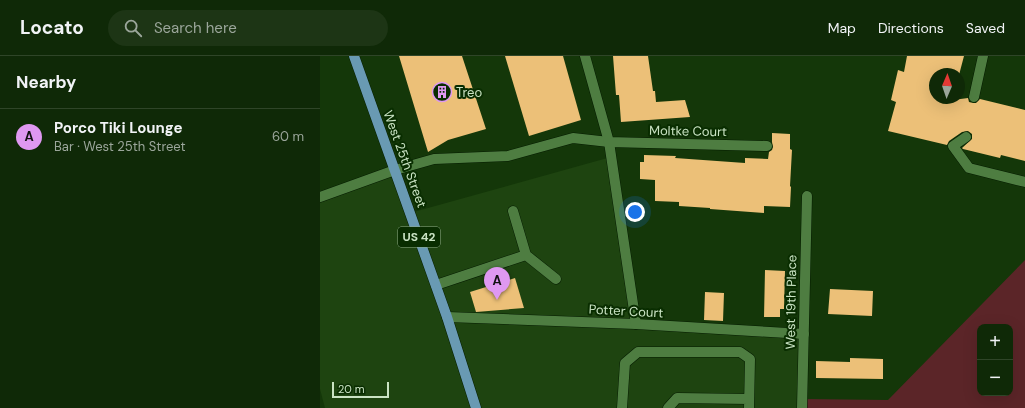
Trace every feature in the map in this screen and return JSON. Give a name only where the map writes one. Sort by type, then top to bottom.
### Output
[{"type":"main road","name":"West 25th Street","points":[[354,56],[436,285],[476,408]]},
{"type":"street","points":[[585,56],[609,142],[636,324]]},
{"type":"street","points":[[974,97],[983,56]]},
{"type":"street","points":[[966,137],[953,146],[969,168],[1025,182]]},
{"type":"street","name":"Moltke Court","points":[[320,197],[395,170],[434,159],[508,156],[573,138],[609,142],[767,146]]},
{"type":"street","name":"West 19th Place","points":[[802,408],[807,196]]},
{"type":"street","points":[[513,211],[526,256],[556,280]]},
{"type":"street","points":[[436,285],[526,256]]},
{"type":"street","name":"Potter Court","points":[[447,317],[636,324],[804,334]]},
{"type":"street","points":[[622,408],[625,363],[638,352],[740,352],[750,359],[749,403],[677,398],[668,408]]},
{"type":"shaded area","points":[[611,157],[636,324],[804,334],[802,408],[325,408],[320,389],[320,197],[395,170],[410,213]]},
{"type":"shaded area","points":[[1025,260],[1025,408],[803,408],[803,399],[888,400]]},
{"type":"building","name":"Treo","points":[[399,56],[462,56],[486,129],[448,140],[428,152]]},
{"type":"building","name":"Treo","points":[[505,56],[563,56],[581,120],[529,136]]},
{"type":"building","points":[[613,56],[648,56],[656,102],[685,100],[690,117],[621,122],[619,95],[616,95]]},
{"type":"building","points":[[907,56],[964,56],[961,68],[929,68],[929,104],[965,104],[965,98],[968,98],[969,102],[973,103],[976,103],[980,99],[1025,110],[1025,161],[1001,155],[1000,158],[963,149],[962,148],[972,139],[972,134],[968,131],[962,132],[949,141],[947,145],[888,131],[896,102],[891,100],[898,70],[904,72]]},
{"type":"building","points":[[772,133],[790,134],[790,149],[792,150],[790,207],[764,206],[764,213],[679,206],[679,202],[655,201],[655,180],[640,179],[640,162],[644,162],[644,155],[676,156],[675,158],[745,163],[745,158],[768,159],[769,152],[773,147]]},
{"type":"building","points":[[765,270],[785,271],[784,309],[780,309],[780,317],[764,317]]},
{"type":"building","points":[[515,278],[524,308],[476,312],[470,292]]},
{"type":"building","points":[[830,289],[873,291],[872,316],[828,314]]},
{"type":"building","points":[[705,292],[724,293],[723,321],[704,320]]},
{"type":"building","points":[[850,358],[883,359],[883,379],[816,378],[816,361],[850,362]]},
{"type":"place","name":"Treo","points":[[442,92]]},
{"type":"place","name":"Porco Tiki Lounge","points":[[497,300]]}]
